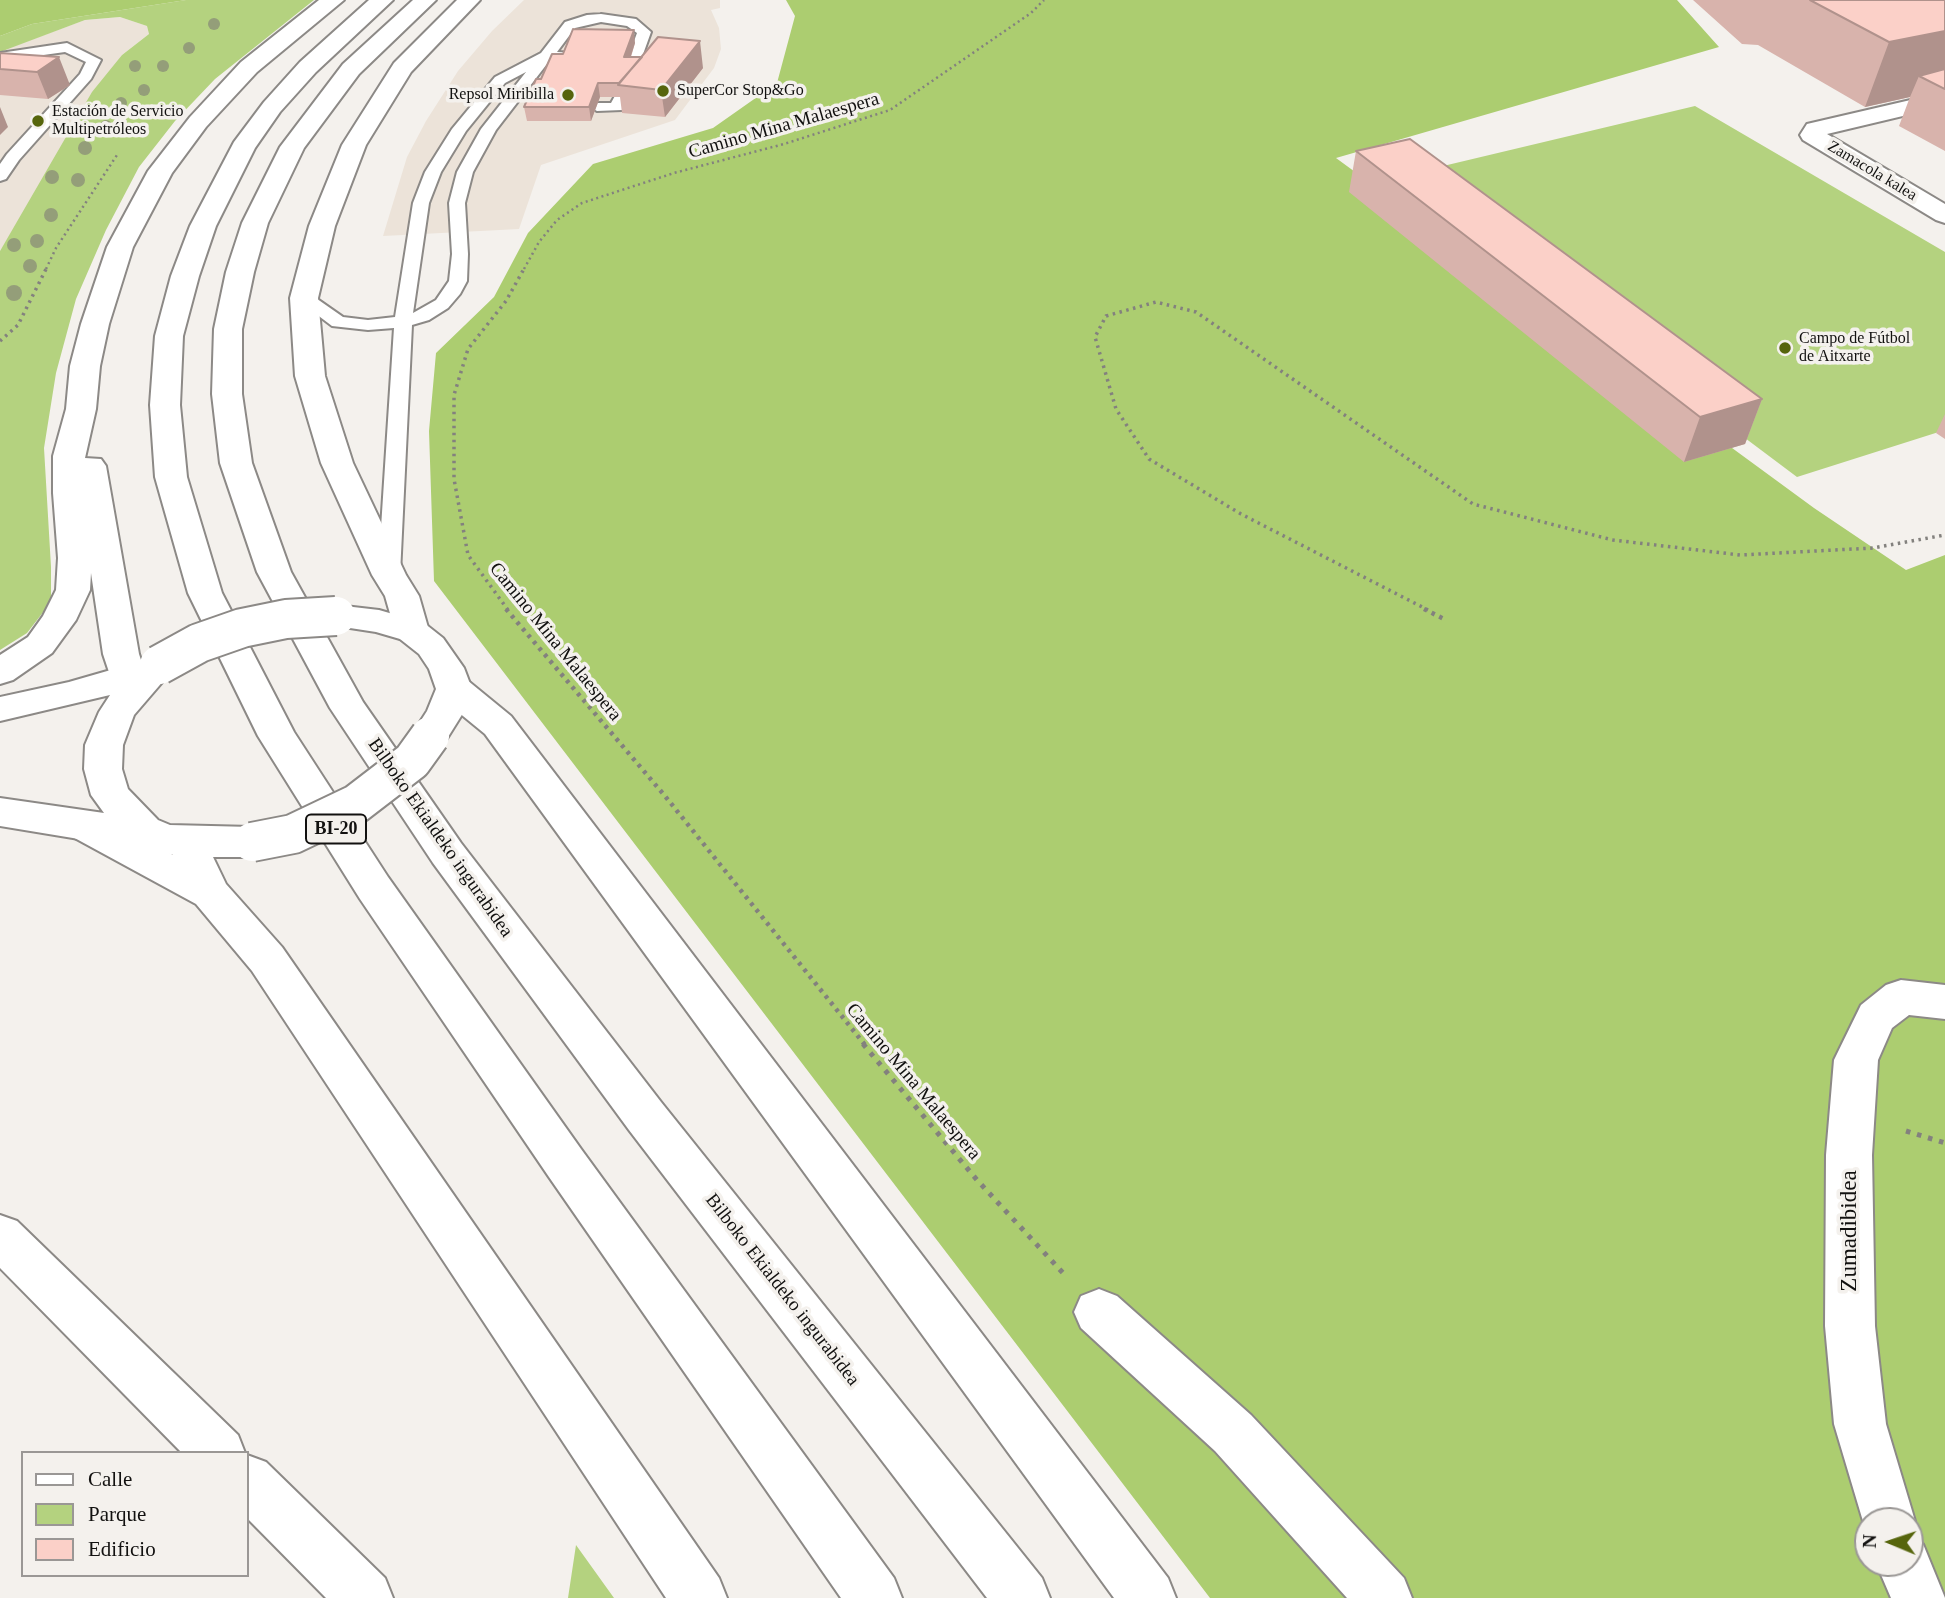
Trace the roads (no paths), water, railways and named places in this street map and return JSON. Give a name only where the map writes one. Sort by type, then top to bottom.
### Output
[{"type":"main road","points":[[0,672],[40,645],[59,620],[74,590],[75,558],[69,493],[69,456],[81,409],[85,366],[95,324],[120,247],[160,171],[226,89],[285,36],[334,0]]},
{"type":"main road","name":"BI-20","points":[[382,0],[308,67],[272,107],[243,147],[203,226],[185,276],[170,336],[165,405],[171,477],[205,593],[277,736],[374,888],[565,1163],[874,1598]]},
{"type":"main road","name":"Bilboko Ekialdeko ingurabidea","points":[[425,0],[351,69],[292,146],[255,223],[240,272],[228,329],[227,394],[236,463],[274,572],[348,708],[447,853],[645,1116],[1022,1598]]},
{"type":"main road","points":[[412,631],[402,596],[389,575],[337,463],[310,376],[304,298],[322,226],[354,145],[402,68],[469,0]]},
{"type":"main road","name":"Zamacola kalea","points":[[1945,99],[1815,129],[1812,135],[1945,215]]},
{"type":"main road","points":[[81,409],[121,654],[142,675]]},
{"type":"main road","points":[[0,709],[142,675],[199,643],[243,628],[286,619],[336,616],[379,621],[412,631],[431,646],[446,668],[454,689],[498,725],[1147,1598]]},
{"type":"main road","points":[[142,675],[117,712],[104,744],[103,769],[110,795],[165,836],[267,959],[699,1598]]},
{"type":"main road","points":[[0,812],[165,836],[252,842],[293,834],[356,804],[412,761],[445,713],[454,689]]},
{"type":"main road","points":[[85,826],[210,893]]},
{"type":"main road","name":"Zumadibidea","points":[[1884,1507],[1860,1424],[1850,1326],[1849,1155],[1856,1060],[1876,1017],[1901,997],[1945,1002]]},
{"type":"main road","points":[[0,1236],[217,1451]]},
{"type":"main road","points":[[1099,1312],[1233,1433],[1384,1598]]},
{"type":"main road","points":[[248,1482],[365,1598]]},
{"type":"main road","points":[[1910,1577],[1919,1598]]},
{"type":"lane","points":[[304,298],[338,322],[368,326],[403,322],[423,316],[442,304],[458,281],[460,254],[457,203],[465,172],[489,129],[570,25],[587,19],[631,22],[644,32],[630,71]]},
{"type":"lane","points":[[0,57],[67,47],[94,60],[86,76],[2,171]]},
{"type":"lane","points":[[389,575],[403,322],[421,203],[433,172],[460,129],[500,80],[546,57],[570,57]]},
{"type":"lane","points":[[500,80],[549,80]]},
{"type":"lane","points":[[597,107],[617,107],[621,97]]},
{"type":"lane","points":[[477,107],[532,107]]},
{"type":"place","name":"SuperCor Stop&Go","points":[[663,91]]},
{"type":"place","name":"Repsol Miribilla","points":[[568,95]]},
{"type":"place","name":"Estación de Servicio Multipetróleos","points":[[38,121]]},
{"type":"place","name":"Campo de Fútbol de Aitxarte","points":[[1785,348]]}]
